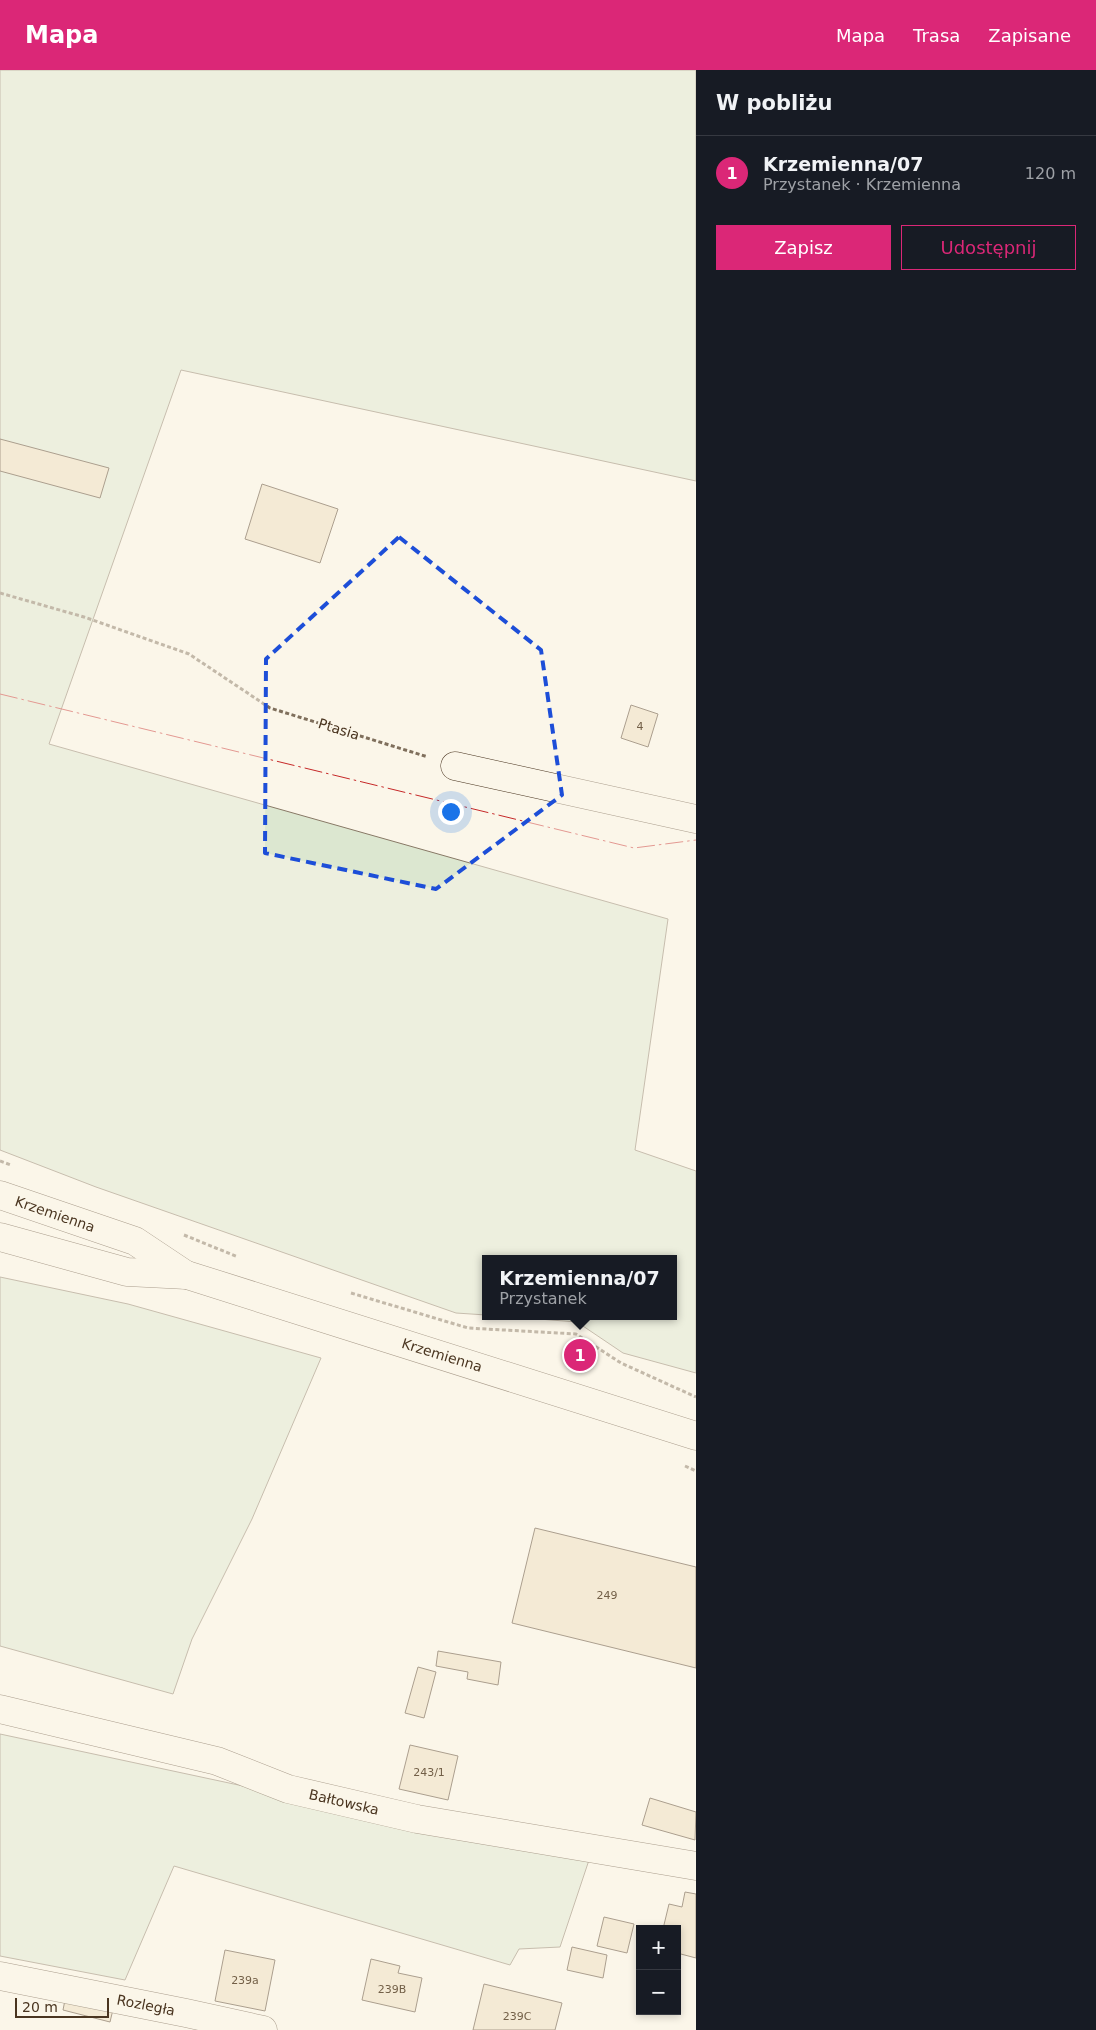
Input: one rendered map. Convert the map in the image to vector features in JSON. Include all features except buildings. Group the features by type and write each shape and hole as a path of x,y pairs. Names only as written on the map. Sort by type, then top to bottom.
{"street":[{"path":"455,766 696,819"},
{"name":"Krzemienna","path":"0,1195 135,1241 187,1275"},
{"name":"Krzemienna","path":"0,1237 127,1272 187,1275 696,1436"},
{"name":"Bałtowska","path":"0,1709 217,1761 288,1789 417,1819 696,1866"},
{"name":"Rozległa","path":"0,1976 186,2012 263,2030"}],"path":[{"name":"Ptasia","path":"0,593 84,617 189,654 270,708 455,766"},
{"path":"0,1161 18,1168"},
{"path":"177,1233 238,1258"},
{"path":"348,1292 468,1328 576,1334 621,1363 696,1397"}],"highlighted area":[{"path":"399,537 541,650 562,795 436,889 265,853 266,659"}],"green space":[{"path":"0,70 696,70 696,481 181,370 49,744 668,919 635,1150 696,1171 696,1373 623,1353 577,1322 551,1320 677,1320 677,1255 482,1255 482,1315 456,1313 96,1187 0,1150"},
{"path":"0,1277 128,1304 321,1358 252,1519 192,1639 173,1694 0,1646"},
{"path":"0,1734 589,1860 560,1947 519,1949 510,1965 174,1866 125,1980 0,1956"}],"power":[{"path":"0,694 634,848 696,840"}],"place":[{"name":"Krzemienna/07","path":"580,1355"}]}
